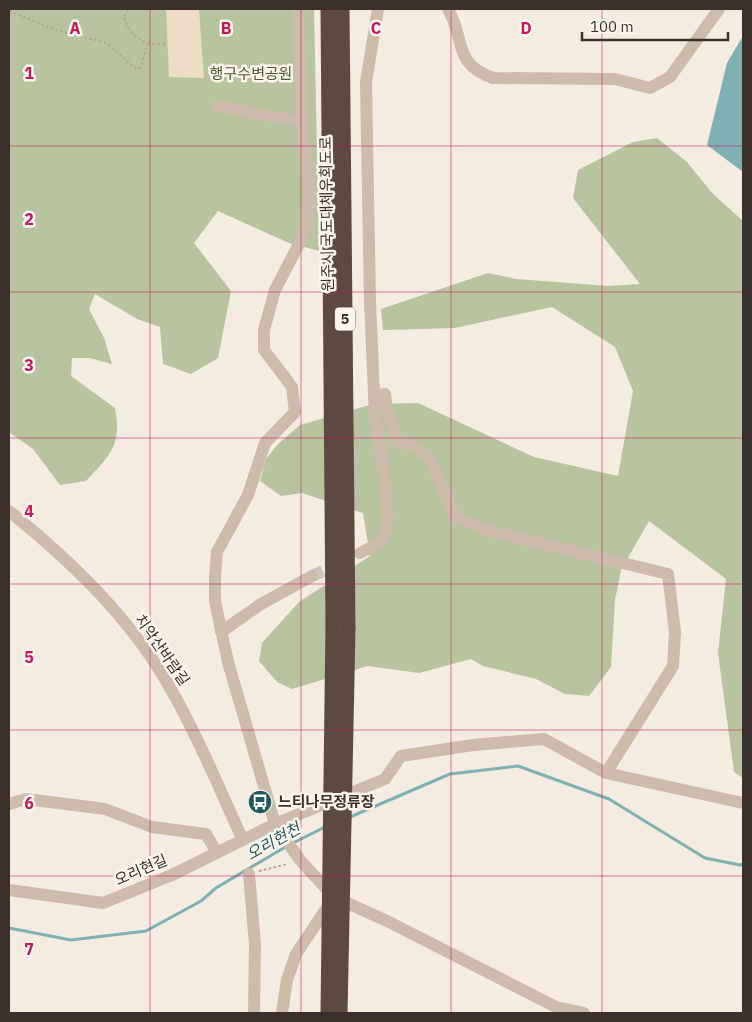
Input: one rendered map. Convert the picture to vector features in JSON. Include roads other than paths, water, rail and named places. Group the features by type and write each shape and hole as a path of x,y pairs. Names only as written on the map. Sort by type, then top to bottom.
{"highway":[{"name":"원주시 국도대체우회도로","path":"328,9 333,624 328,1013"},
{"name":"원주시 국도대체우회도로","path":"340,1013 348,629 342,9"}],"street":[{"path":"298,9 302,122 310,194 307,224 301,240 275,290 264,330 264,350 292,387 295,412 265,443 248,495 217,552 215,601 222,632 279,829 298,859 334,897 387,921 556,1007 584,1013"},
{"path":"360,553 378,544 384,536 388,518 374,396 370,302 366,82 378,9"},
{"path":"448,9 455,20 463,56 478,73 493,78 615,79 650,88 670,77 719,9"},
{"path":"217,106 302,122"},
{"path":"374,396 385,394 387,410 398,442 411,445 429,458 455,517 490,531 668,574 675,632 674,666 606,773"},
{"name":"치악산바람길","path":"9,511 61,553 134,633 173,692 243,840"},
{"path":"222,632 260,604 312,576"},
{"name":"오리현길","path":"9,890 103,903 172,875 243,840 279,829 385,779 401,756 473,745 544,739 606,773 743,803"},
{"path":"9,804 26,799 105,809 152,827 206,834 217,853"},
{"path":"249,874 255,945 254,1013"},
{"path":"282,1013 287,980 296,954 334,897"}],"water":[{"path":"743,36 743,172 707,145 727,63"}],"waterway":[{"name":"오리현천","path":"350,817 450,774 518,766 609,799 705,858 743,864"},
{"name":"오리현천","path":"293,843 325,827"},
{"name":"오리현천","path":"9,928 71,940 146,931 201,901 216,888 287,846"}],"tunnel":[{"path":"312,576 340,563"}],"place":[{"name":"느티나무정류장","path":"260,802"}],"park label":[{"name":"행구수변공원","path":"251,74"}]}
